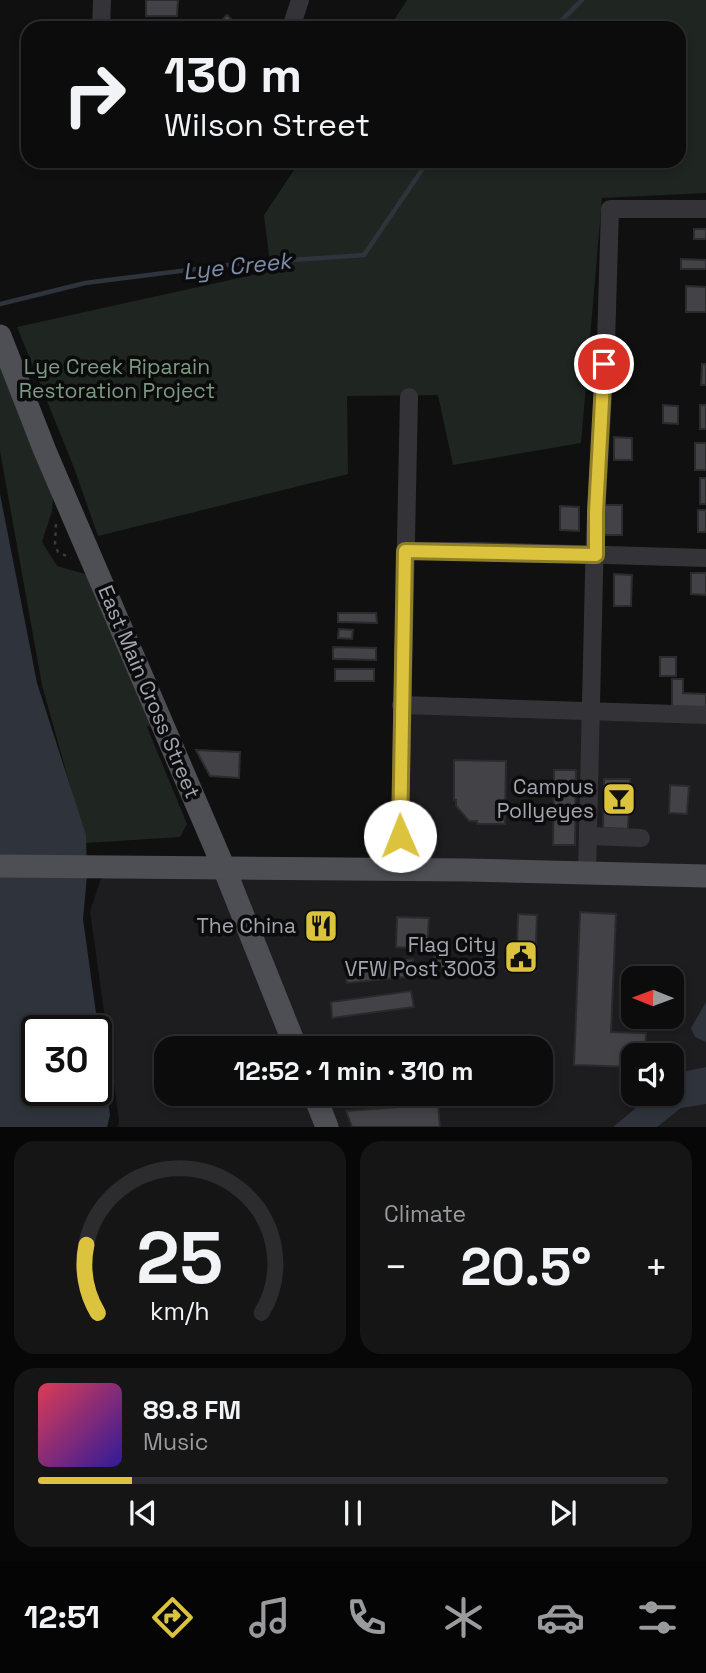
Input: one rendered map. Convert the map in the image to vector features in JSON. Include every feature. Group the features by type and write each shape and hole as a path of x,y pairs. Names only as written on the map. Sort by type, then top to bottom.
{"main road":[{"name":"East Main Cross Street","path":"0,336 51,463 224,868 291,1036"},
{"path":"0,866 706,876"},
{"path":"319,1106 327,1127"}],"street":[{"path":"102,0 102,21"},
{"path":"293,21 300,0"},
{"path":"587,873 595,520 606,343 610,209 706,209"},
{"path":"399,870 409,397"},
{"path":"405,551 706,558"},
{"path":"401,705 706,715"},
{"path":"589,836 641,838"}],"shaded area":[{"path":"0,494 37,683 86,835 87,875 83,919 96,1015 21,1015 21,1106 109,1106 107,1127 0,1127"},
{"path":"401,705 706,715 706,1127 118,1127 112,1070 112,1015 104,1015 90,911 105,867 399,870"},
{"path":"706,1002 706,1042 695,1037 691,1028"},
{"path":"706,1067 706,1104 681,1108 657,1127 613,1127 638,1106 684,1106 684,1072"}],"green space":[{"name":"Lye Creek Riparain Restoration Project","path":"407,0 706,0 706,193 602,198 581,443 453,465 438,395 347,396 348,474 98,536 73,465 17,327 271,271 264,215 295,168 686,168 686,21 394,21"},
{"path":"0,362 53,498 52,511 42,542 57,566 85,574 94,586 152,724 147,727 187,824 180,837 86,843 42,685 0,451"}],"building":[{"path":"146,0 178,0 177,16 146,16"},
{"path":"227,15 233,21 221,21"},
{"path":"694,229 706,229 706,239 694,239"},
{"path":"681,259 706,260 706,269 681,269"},
{"path":"686,286 706,287 706,312 686,312"},
{"path":"702,364 706,364 706,385 701,385"},
{"path":"663,405 678,406 678,424 663,423"},
{"path":"700,405 706,405 706,429 700,429"},
{"path":"614,437 632,438 632,460 614,460"},
{"path":"695,443 706,443 706,470 695,470"},
{"path":"700,478 706,478 706,504 700,504"},
{"path":"604,505 622,505 622,535 603,535"},
{"path":"560,506 579,507 579,531 560,530"},
{"path":"698,510 706,510 706,532 698,532"},
{"path":"691,573 706,573 706,595 691,594"},
{"path":"614,574 632,575 631,606 614,606"},
{"path":"338,613 376,613 377,623 338,622"},
{"path":"339,629 353,630 352,639 338,638"},
{"path":"333,647 376,648 376,660 333,659"},
{"path":"660,657 676,657 676,676 660,676"},
{"path":"335,669 374,669 374,681 335,681"},
{"path":"672,679 683,679 683,693 706,694 706,714 672,713"},
{"path":"196,750 240,752 239,778 210,776"},
{"path":"454,760 506,761 505,824 477,824 477,821 469,821 456,806"},
{"path":"554,770 576,770 575,845 553,845"},
{"name":"Campus Pollyeyes","path":"604,779 630,779 630,793 635,793 634,805 629,805 628,829 603,828"},
{"path":"670,785 689,786 687,814 669,813"},
{"path":"580,912 616,914 611,1032 646,1033 646,1043 621,1043 621,1067 574,1065"},
{"name":"The China","path":"307,913 335,915 334,939 306,937"},
{"name":"Flag City VFW Post 3003","path":"518,914 537,915 535,972 506,971 508,942 517,942"},
{"path":"397,917 429,918 427,949 396,947"},
{"path":"434,948 449,948 449,968 434,968"},
{"path":"413,959 415,976 347,983 345,967"},
{"path":"411,991 414,1007 332,1018 331,1002"},
{"path":"438,1106 440,1127 352,1127 346,1111"}],"waterway":[{"name":"Lye Creek","path":"561,21 582,0"},
{"name":"Lye Creek","path":"0,304 85,283 236,264 364,255 423,168"}],"place":[{"name":"Campus Pollyeyes","path":"619,799"},
{"name":"The China","path":"321,926"},
{"name":"Flag City VFW Post 3003","path":"521,957"}],"route":[{"path":"400,836 405,551 596,555 604,364"}]}
